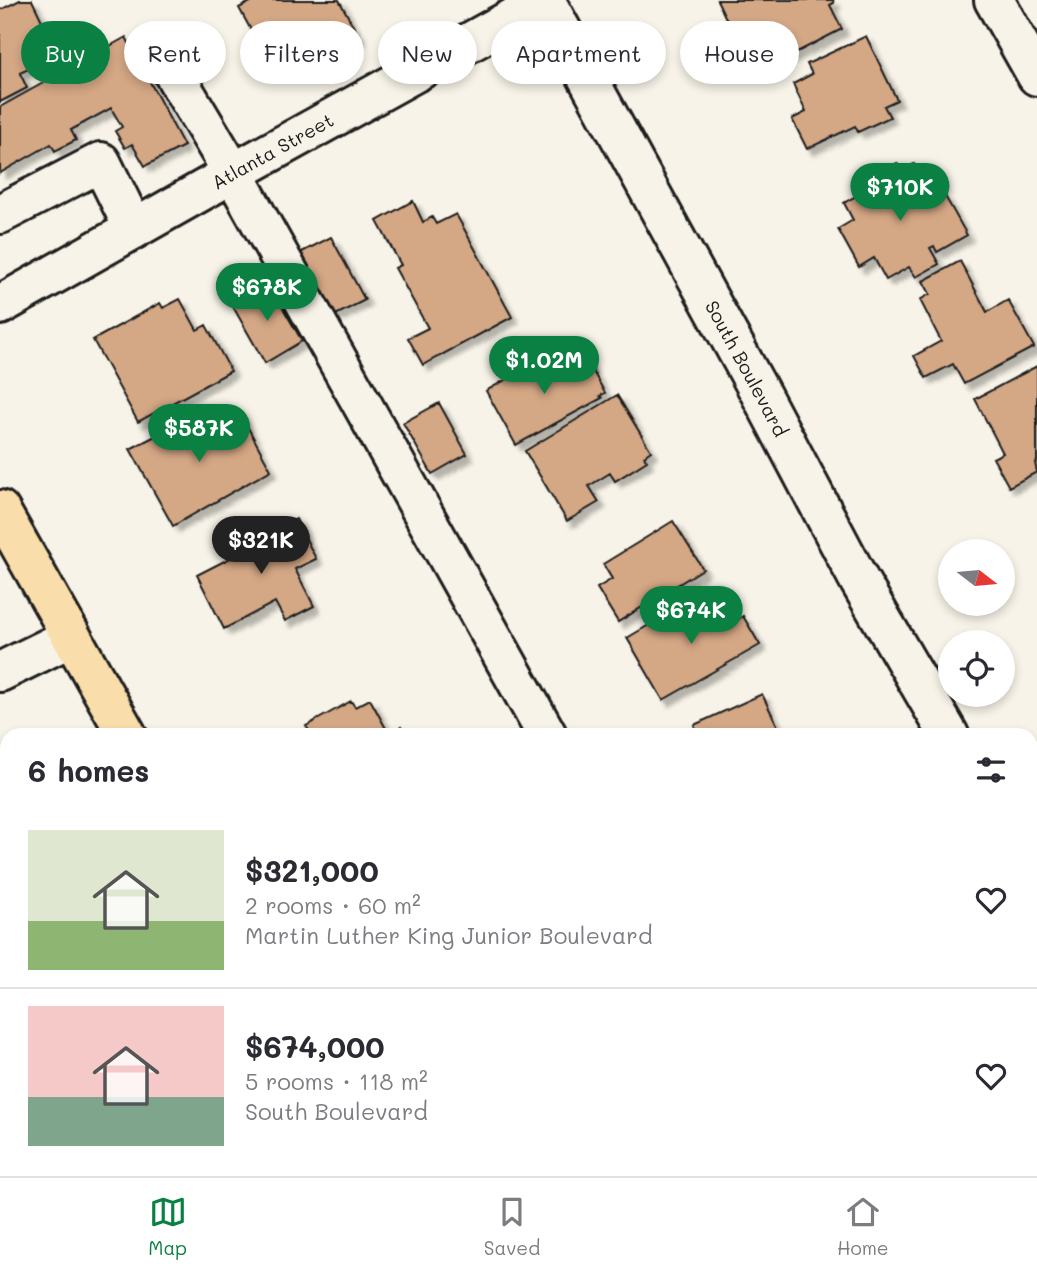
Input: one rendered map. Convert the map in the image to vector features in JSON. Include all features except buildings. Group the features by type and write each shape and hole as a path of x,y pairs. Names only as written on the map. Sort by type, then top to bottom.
{"main road":[{"path":"3,523 123,728"}],"street":[{"name":"Atlanta Street","path":"0,305 545,0"},
{"name":"South Boulevard","path":"545,0 860,582 945,728"},
{"path":"994,0 1037,76"},
{"path":"180,84 233,173 543,728"},
{"path":"0,214 101,162 134,229"},
{"path":"0,672 71,636"}]}
